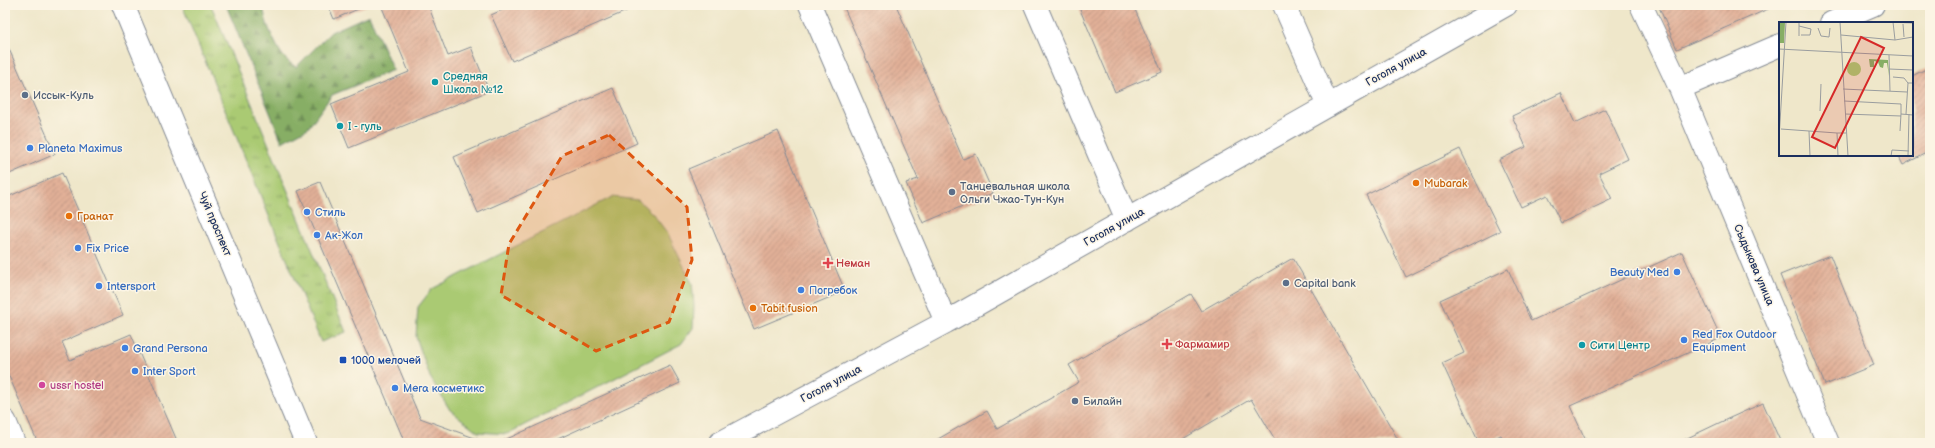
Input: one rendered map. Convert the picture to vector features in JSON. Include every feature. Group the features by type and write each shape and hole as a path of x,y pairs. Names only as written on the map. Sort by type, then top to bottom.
{"street":[{"name":"Чуй проспект","path":"123,5 306,443"},
{"path":"810,5 946,322"},
{"path":"1035,5 1127,220"},
{"path":"1284,5 1328,106"},
{"name":"Гоголя улица","path":"720,443 946,322 1506,5"},
{"name":"Сыдыкова улица","path":"1641,5 1680,88 1828,443"},
{"path":"1833,22 1873,5"},
{"path":"1680,88 1779,45"},
{"path":"5,421 14,443"}],"highlighted area":[{"path":"609,135 687,207 692,260 669,322 596,351 501,295 509,244 562,156"}],"green space":[{"path":"182,5 211,5 346,332 321,342"},
{"path":"226,5 264,5 267,24 277,46 285,58 296,67 331,32 369,15 393,70 332,95 308,128 282,142"},
{"path":"612,197 638,200 653,214 668,234 692,283 694,306 693,328 681,344 507,434 478,432 450,410 430,377 416,337 418,307 432,289"}],"building":[{"path":"328,5 368,5 334,19"},
{"name":"Средняя Школа №12","path":"381,5 428,5 448,56 471,47 489,91 349,148 331,104 409,72"},
{"path":"513,5 640,5 512,61 491,15"},
{"path":"843,5 896,5 963,159 976,154 993,193 923,223 906,183 918,179"},
{"path":"1078,5 1133,5 1162,72 1115,92"},
{"path":"1664,5 1777,5 1677,49 1659,7"},
{"path":"5,40 55,154 5,176"},
{"path":"1930,67 1930,161 1926,153 1903,165 1898,156 1913,156 1913,76"},
{"path":"613,88 637,143 478,213 454,157"},
{"path":"1561,93 1575,123 1605,109 1628,159 1599,173 1612,199 1561,223 1547,195 1521,207 1499,160 1526,147 1512,116"},
{"path":"778,131 845,291 754,329 688,169"},
{"path":"1460,149 1500,231 1406,277 1366,195"},
{"path":"62,173 123,315 62,342 70,360 131,334 178,443 38,443 5,367 5,198"},
{"path":"320,182 420,418 488,443 405,443 298,191"},
{"name":"Сити Центр","path":"1682,252 1721,338 1570,406 1587,443 1505,443 1501,435 1483,443 1479,443 1442,363 1464,353 1440,300 1508,269 1531,321"},
{"path":"1830,255 1874,365 1825,385 1780,275"},
{"path":"1293,258 1400,443 1277,443 1251,399 1176,443 931,443 987,411 997,429 1079,382 1069,365 1191,294 1201,311"},
{"path":"670,365 680,383 549,443 498,443"},
{"path":"1763,403 1781,443 1677,443 1721,422"}],"place":[{"name":"Средняя Школа №12","path":"435,82"},
{"name":"Иссык-Куль","path":"25,95"},
{"name":"I - гуль","path":"340,126"},
{"name":"Planeta Maximus","path":"30,148"},
{"name":"Mubarak","path":"1416,183"},
{"name":"Танцевальная школа Ольги Чжао-Тун-Кун","path":"952,192"},
{"name":"Стиль","path":"307,212"},
{"name":"Гранат","path":"69,216"},
{"name":"Ак-Жол","path":"317,235"},
{"name":"Fix Price","path":"78,248"},
{"name":"Неман","path":"828,263"},
{"name":"Beauty Med","path":"1677,272"},
{"name":"Capital bank","path":"1286,283"},
{"name":"Intersport","path":"99,286"},
{"name":"Погребок","path":"801,290"},
{"name":"Tabit fusion","path":"753,308"},
{"name":"Red Fox Outdoor Equipment","path":"1684,340"},
{"name":"Фармамир","path":"1167,344"},
{"name":"Сити Центр","path":"1582,345"},
{"name":"Grand Persona","path":"125,348"},
{"name":"1000 мелочей","path":"343,360"},
{"name":"Inter Sport","path":"135,371"},
{"name":"ussr hostel","path":"42,385"},
{"name":"Мега косметикс","path":"395,388"},
{"name":"Билайн","path":"1075,401"}]}
